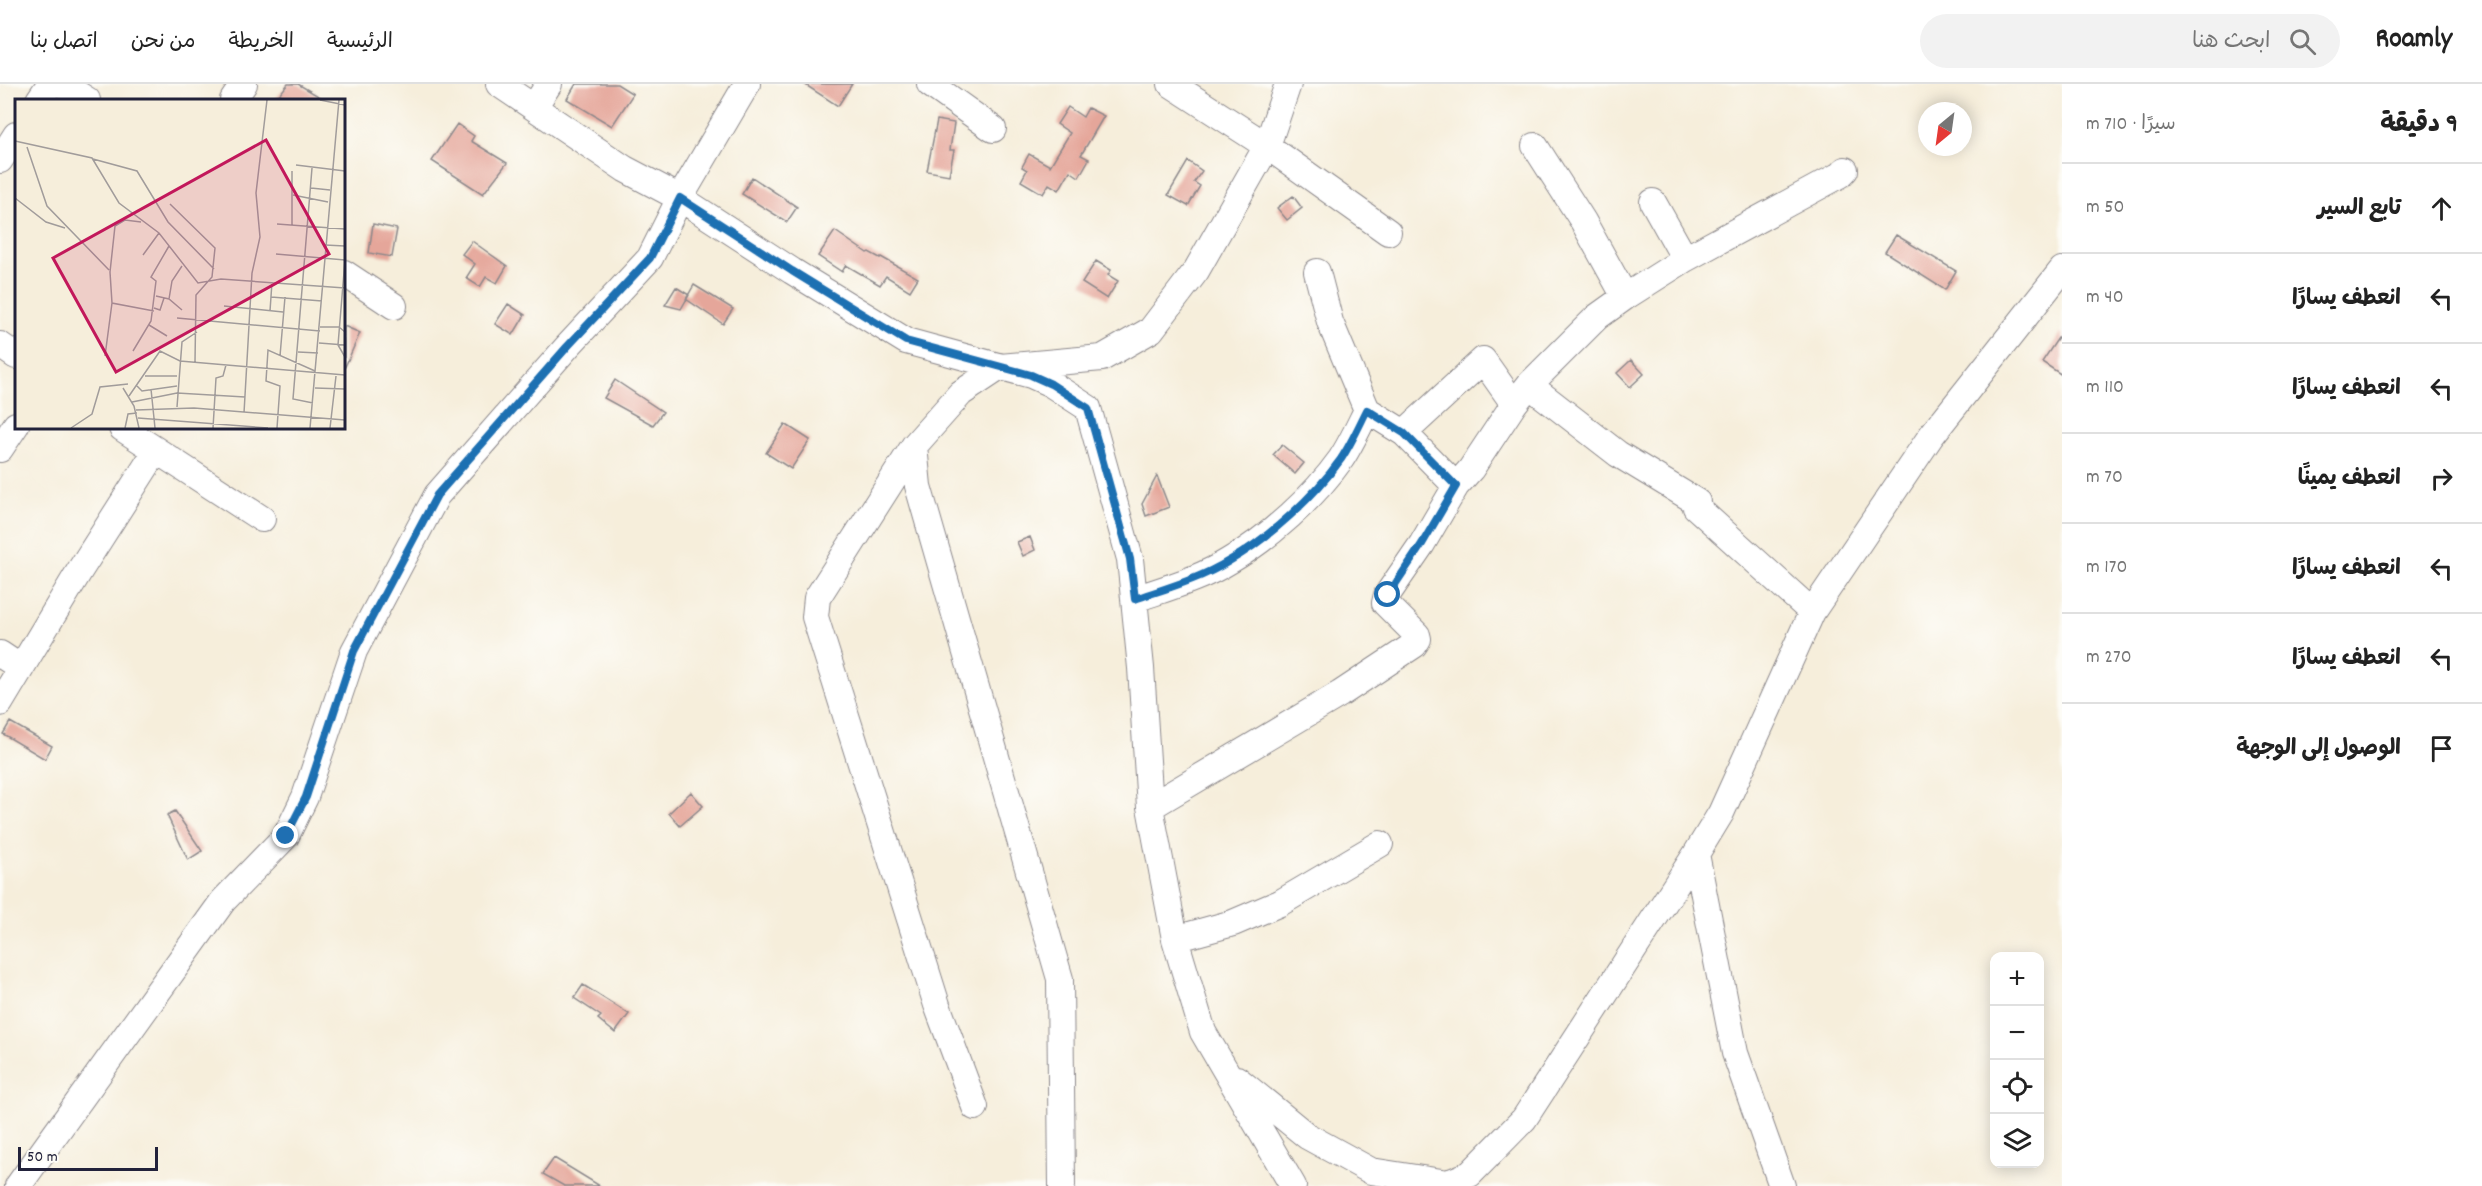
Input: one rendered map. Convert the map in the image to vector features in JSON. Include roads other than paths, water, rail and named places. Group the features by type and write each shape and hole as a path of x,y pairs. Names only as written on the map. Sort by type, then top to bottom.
{"street":[{"path":"40,99 50,84"},
{"path":"62,84 85,99"},
{"path":"234,99 244,84"},
{"path":"499,84 625,169 680,198 792,271 906,341 1031,375 1051,384 1088,408 1130,559 1150,807 1174,939 1203,1032 1293,1186"},
{"path":"534,107 549,84"},
{"path":"18,1186 223,901 286,836 306,797 354,651 437,495 567,347 650,258 680,198 747,84"},
{"path":"930,84 993,129"},
{"path":"1171,84 1267,146 1388,232"},
{"path":"975,1107 937,1005 815,617 817,598 914,446 961,393 1000,367 1102,358 1151,330 1196,271 1267,146 1288,84"},
{"path":"0,160 15,137"},
{"path":"1535,146 1583,221 1625,297"},
{"path":"1150,807 1340,694 1414,645 1417,635 1385,603 1456,486 1522,395 1598,317 1625,297 1685,259 1819,187 1845,170"},
{"path":"1653,202 1685,259"},
{"path":"1203,1032 1238,1080 1307,1136 1371,1171 1448,1183 1470,1174 1524,1119 1696,855 1721,813 1812,612 1931,436 2062,270"},
{"path":"1317,272 1329,322 1367,410 1404,433 1456,486"},
{"path":"345,274 394,306"},
{"path":"0,345 15,355"},
{"path":"1404,433 1483,360 1522,395 1696,502 1696,507 1812,612"},
{"path":"1135,599 1191,580 1229,561 1272,530 1328,476 1343,457 1367,410"},
{"path":"0,449 15,426"},
{"path":"123,429 262,519"},
{"path":"914,446 918,486 1060,979 1062,1186"},
{"path":"0,703 10,661 156,451"},
{"path":"1174,939 1233,923 1280,903 1380,844"},
{"path":"1696,855 1735,1053 1782,1186"}]}
